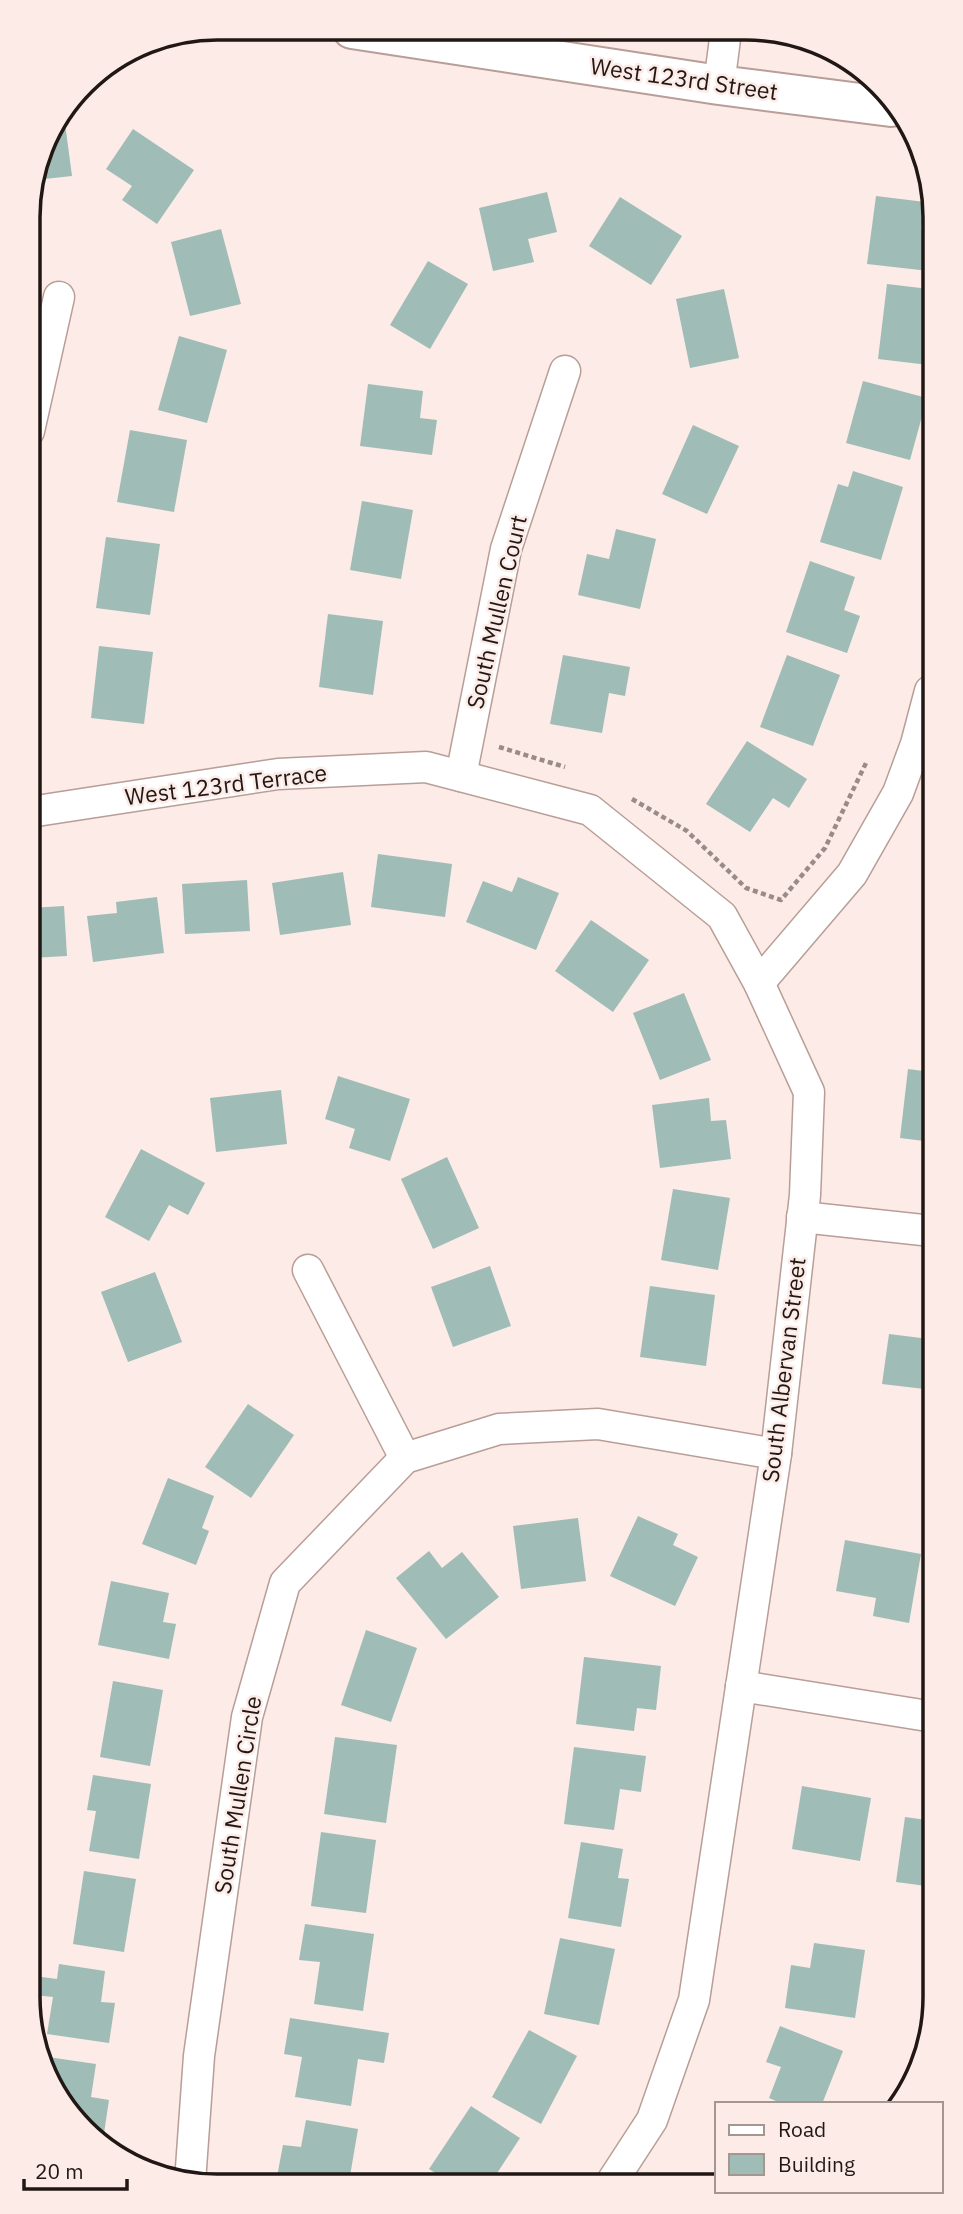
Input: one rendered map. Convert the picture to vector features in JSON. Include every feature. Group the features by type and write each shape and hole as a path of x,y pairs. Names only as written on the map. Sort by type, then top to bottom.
{"street":[{"name":"West 123rd Street","path":"424,40 719,85 883,106"},
{"path":"719,85 725,40"},
{"path":"41,378 59,297"},
{"name":"South Mullen Court","path":"461,776 506,549 565,371"},
{"path":"759,983 852,874 923,746"},
{"name":"West 123rd Terrace","path":"41,810 278,774 426,766 590,810 722,916 759,983"},
{"name":"South Albervan Street","path":"617,2174 652,2120 694,2000 776,1454 802,1217 809,1092 759,983"},
{"path":"802,1217 922,1230"},
{"path":"308,1270 405,1458"},
{"name":"South Mullen Circle","path":"191,2171 199,2056 247,1717 285,1583 405,1458 499,1429 598,1424 776,1454"},
{"path":"741,1686 922,1715"}],"path":[{"path":"492,746 578,771"},
{"path":"622,794 687,831 746,888 781,900 825,848 866,763"}],"building":[{"path":"65,126 72,176 45,179 54,149"},
{"path":"133,129 194,170 157,224 122,200 132,186 106,169"},
{"path":"547,192 557,232 528,239 534,262 493,271 479,208"},
{"path":"876,196 922,202 923,270 867,264"},
{"path":"620,197 682,236 651,285 589,246"},
{"path":"221,229 241,304 190,316 171,242"},
{"path":"428,261 468,284 430,349 390,325"},
{"path":"887,284 923,288 923,364 878,359"},
{"path":"724,289 739,358 690,368 676,299"},
{"path":"179,336 227,350 207,423 158,410"},
{"path":"863,381 923,397 923,413 910,460 846,443"},
{"path":"368,384 423,391 420,418 437,420 432,455 360,446"},
{"path":"693,425 739,446 707,514 662,494"},
{"path":"130,430 187,440 174,512 117,502"},
{"path":"853,471 903,487 881,560 820,542 838,484 848,487"},
{"path":"362,501 413,510 401,579 350,570"},
{"path":"616,529 656,539 640,609 578,595 587,554 609,559"},
{"path":"106,537 160,544 150,615 96,608"},
{"path":"810,561 855,577 844,610 860,616 847,653 786,632"},
{"path":"328,614 383,621 373,695 319,687"},
{"path":"99,646 153,652 144,724 91,718"},
{"path":"563,655 630,667 625,696 609,693 602,733 550,724"},
{"path":"787,655 840,675 813,746 760,727"},
{"path":"747,741 807,779 789,808 773,798 750,832 706,804"},
{"path":"378,854 452,864 445,917 371,907"},
{"path":"343,872 351,925 280,935 272,883"},
{"path":"518,877 559,893 536,950 466,922 483,881 512,892"},
{"path":"247,880 250,931 185,934 182,884"},
{"path":"157,897 164,953 93,962 87,916 117,913 116,902"},
{"path":"64,906 67,956 41,957 41,907"},
{"path":"591,920 649,960 613,1012 555,971"},
{"path":"684,993 711,1060 660,1080 633,1013"},
{"path":"908,1069 923,1071 922,1141 900,1138"},
{"path":"338,1076 410,1099 390,1161 349,1148 355,1129 325,1119"},
{"path":"281,1090 287,1144 216,1152 210,1098"},
{"path":"709,1098 711,1121 726,1120 731,1159 660,1168 652,1105"},
{"path":"141,1149 205,1183 188,1215 169,1205 149,1241 105,1217"},
{"path":"447,1157 479,1228 433,1249 401,1179"},
{"path":"673,1189 730,1198 718,1270 661,1260"},
{"path":"490,1266 511,1326 453,1347 431,1287"},
{"path":"155,1272 182,1342 128,1362 101,1292"},
{"path":"650,1286 715,1295 706,1366 640,1357"},
{"path":"889,1334 922,1338 922,1389 882,1384"},
{"path":"248,1404 294,1435 251,1498 205,1467"},
{"path":"168,1478 214,1496 202,1528 209,1531 196,1565 142,1544"},
{"path":"638,1516 678,1534 673,1545 698,1557 675,1606 610,1576"},
{"path":"578,1518 586,1581 521,1589 513,1526"},
{"path":"845,1540 921,1554 909,1623 873,1616 876,1598 836,1591"},
{"path":"429,1551 442,1568 462,1552 499,1597 446,1639 396,1578"},
{"path":"111,1581 169,1593 163,1622 176,1624 169,1659 98,1645"},
{"path":"366,1630 417,1648 391,1722 341,1705"},
{"path":"584,1657 661,1666 656,1710 637,1708 634,1731 576,1724"},
{"path":"113,1681 163,1690 150,1766 100,1757"},
{"path":"335,1737 397,1745 386,1823 324,1814"},
{"path":"574,1747 646,1756 641,1792 620,1789 614,1830 564,1824"},
{"path":"93,1775 151,1784 139,1859 89,1851 96,1811 87,1810"},
{"path":"802,1786 871,1798 860,1861 792,1849"},
{"path":"905,1817 922,1819 922,1885 896,1882"},
{"path":"321,1832 376,1840 366,1913 311,1906"},
{"path":"581,1842 623,1849 618,1878 629,1879 621,1927 568,1918"},
{"path":"84,1871 136,1879 124,1952 73,1944"},
{"path":"305,1924 374,1934 363,2011 314,2004 320,1962 299,1960"},
{"path":"560,1938 615,1949 599,2025 544,2014"},
{"path":"814,1943 865,1950 855,2018 785,2008 791,1965 810,1968"},
{"path":"59,1964 105,1971 101,2002 115,2003 109,2043 47,2034 53,1997 40,1996 40,1977 57,1979"},
{"path":"290,2018 389,2033 384,2063 358,2059 351,2106 295,2097 302,2057 284,2054"},
{"path":"780,2026 843,2051 823,2102 778,2102 769,2098 781,2067 766,2062"},
{"path":"529,2030 577,2056 541,2124 492,2097"},
{"path":"51,2057 96,2064 91,2097 109,2100 104,2133 84,2114 70,2095"},
{"path":"471,2106 520,2138 497,2174 437,2174 429,2169"},
{"path":"306,2120 358,2129 350,2174 278,2174 283,2145 301,2147"}]}
